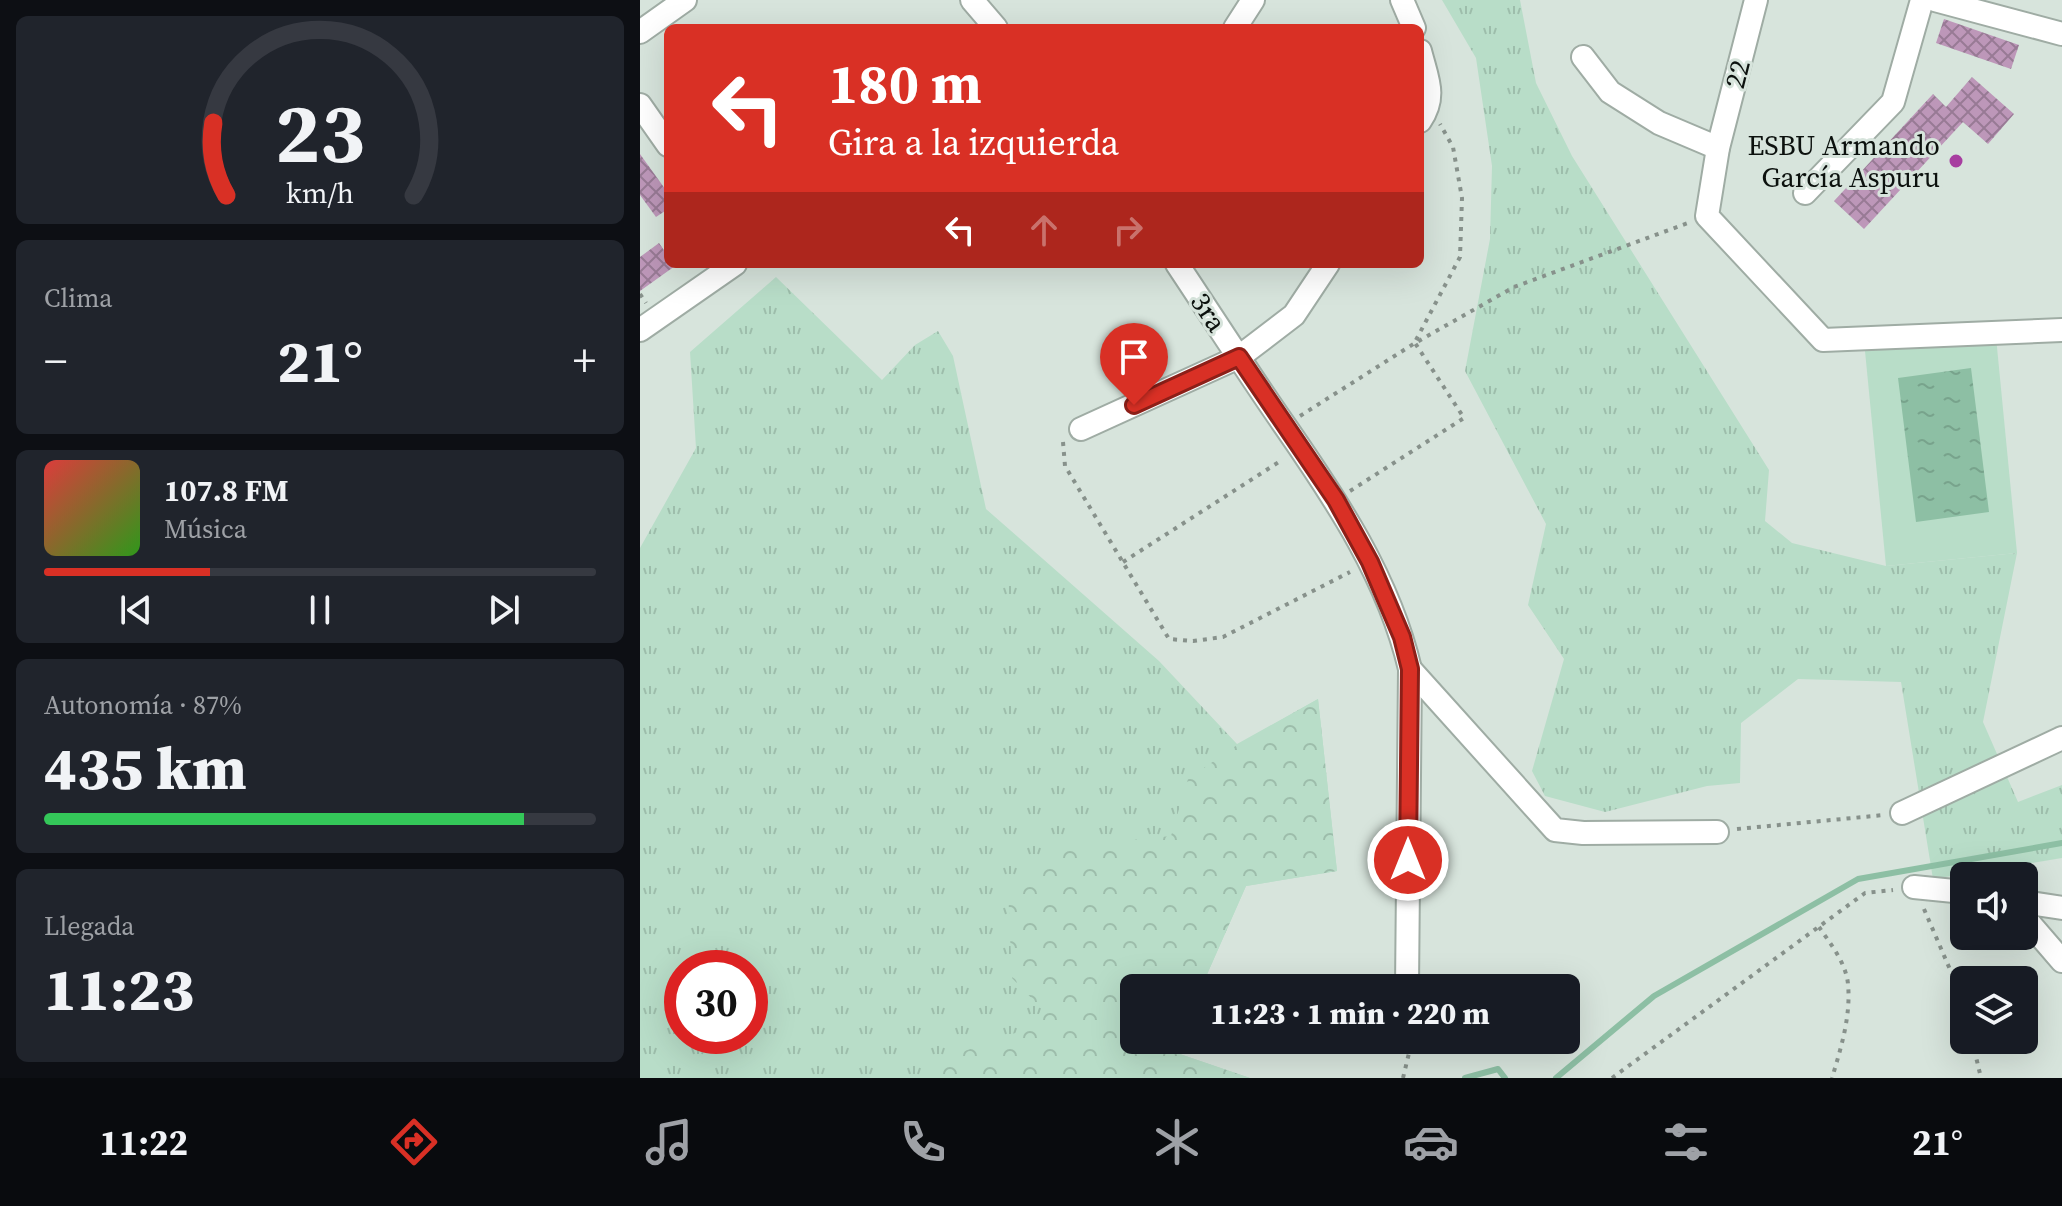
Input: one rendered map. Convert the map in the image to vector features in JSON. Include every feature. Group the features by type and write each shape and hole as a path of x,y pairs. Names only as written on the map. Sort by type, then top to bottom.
{"street":[{"path":"640,32 685,0"},
{"path":"972,0 993,24"},
{"path":"1238,24 1253,0"},
{"path":"1402,0 1412,24"},
{"name":"22","path":"1707,216 1718,148 1756,0"},
{"path":"1805,193 1893,102 1922,0"},
{"path":"1935,0 2062,34"},
{"path":"1583,57 1610,92 1659,123 1718,148"},
{"path":"1424,66 1428,80 1425,114"},
{"path":"640,105 664,139"},
{"path":"1707,216 1823,340 2062,330"},
{"path":"640,330 729,268"},
{"name":"3ra","path":"1180,268 1336,500 1370,562 1402,637 1410,669 1407,974"},
{"path":"1081,429 1239,357 1294,315 1325,268"},
{"path":"1410,669 1555,830 1583,833 1717,832"},
{"path":"1902,813 2062,738"},
{"path":"1914,887 1950,891"},
{"path":"2038,904 2062,908"},
{"path":"2038,933 2062,961"}],"path":[{"path":"1415,343 1460,257 1462,198 1453,147 1425,114"},
{"path":"1284,425 1415,343 1514,287 1707,216"},
{"path":"1336,500 1464,418 1415,343"},
{"path":"1081,429 1063,442 1065,466 1169,639 1193,641 1223,637 1370,562"},
{"path":"1123,562 1301,448"},
{"path":"1717,832 1902,813"},
{"path":"1612,1078 1865,893 1914,887 1950,970"},
{"path":"1819,927 1836,951 1848,982 1846,1027 1832,1078"},
{"path":"1403,1078 1409,1054"},
{"path":"1975,1054 1981,1078"}],"green space":[{"path":"1442,0 1520,0 1536,83 1572,156 1769,470 1765,521 1792,543 1886,566 2017,553 1983,722 2018,802 2062,785 2062,858 2037,862 1950,862 1950,876 1933,879 1901,682 1798,679 1741,723 1740,783 1707,786 1605,812 1545,796 1532,771 1564,659 1528,605 1546,524 1465,371 1490,239 1492,166 1476,58"},
{"path":"776,277 882,380 915,345 938,331 953,356 986,509 1159,661 1237,744 1318,699 1337,871 1246,886 1207,974 1120,974 1120,1054 1180,1054 1250,1078 640,1078 640,548 696,448 690,352"},
{"path":"1996,337 2017,553 1886,566 1865,351"},
{"path":"1318,699 1337,871 1246,886 1207,974 1120,974 1120,1054 1180,1054 1250,1078 922,1078 928,1064 1021,1031 1043,1010 1012,978 1008,889 1075,846 1171,836 1188,779 1237,745"}],"water":[{"path":"1971,368 1989,512 1916,522 1898,378"}],"building":[{"path":"1944,19 2019,45 2011,69 1936,43"},
{"path":"1972,77 2014,114 1988,144 1963,122 1864,229 1834,201 1933,94 1946,107"},
{"path":"640,154 664,187 664,212 656,217 640,195"},
{"path":"659,243 664,250 664,268 672,268 640,291 640,257"}],"waterway":[{"path":"1556,1078 1654,996 1858,879 2062,843"},
{"path":"1465,1078 1498,1069 1505,1078"}],"place":[{"name":"ESBU Armando García Aspuru","path":"1956,161"}],"route":[{"path":"1134,405 1239,357 1336,500 1370,562 1402,637 1410,669 1408,860"}]}
